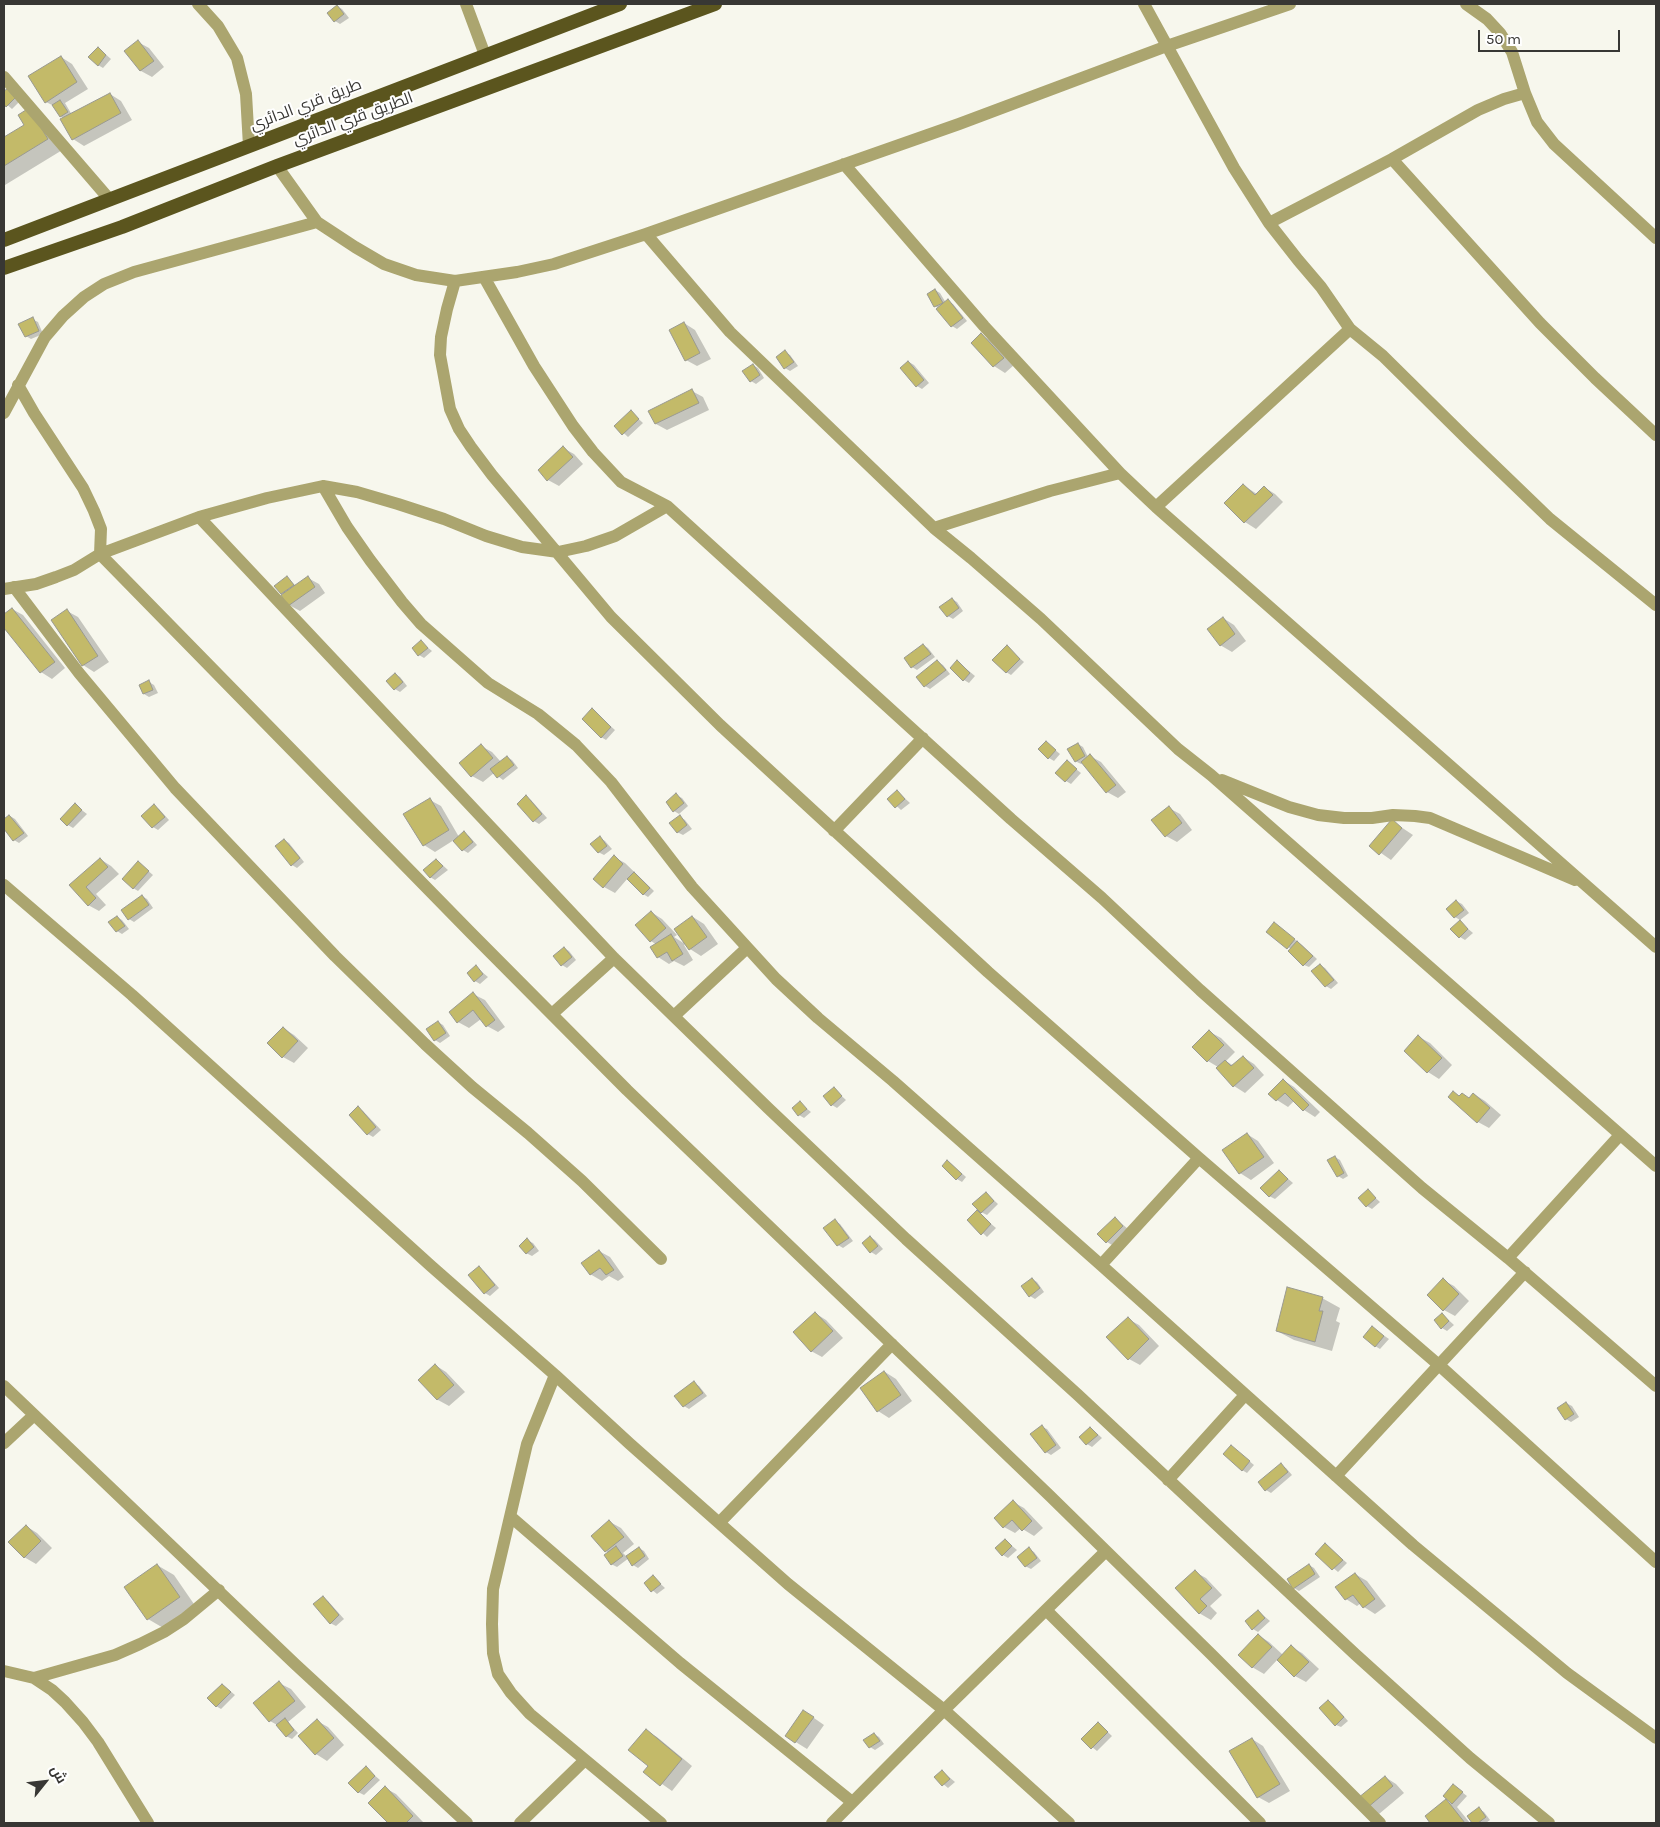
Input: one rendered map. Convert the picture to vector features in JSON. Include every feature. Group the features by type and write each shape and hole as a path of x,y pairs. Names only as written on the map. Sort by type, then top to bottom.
{"highway":[{"name":"طريق قري الدائري","path":"4,240 620,4"},
{"name":"الطريق قري الدائري","path":"4,268 122,227 277,166 715,4"}],"street":[{"path":"198,4 218,26 237,58 246,94 248,146"},
{"path":"466,4 485,55"},
{"path":"1144,4 1225,153 1269,223 1321,287 1350,329 1383,356 1550,519 1656,604"},
{"path":"277,166 317,222 384,264 416,275 455,281 484,277 554,264 646,234 959,124 1167,46 1290,4"},
{"path":"1466,4 1488,19 1512,52 1525,93 1537,122 1554,144 1656,238"},
{"path":"4,77 110,200"},
{"path":"1269,223 1392,159 1478,110 1504,99 1525,93"},
{"path":"1392,159 1540,323 1656,435"},
{"path":"844,164 984,326 1120,473 1156,507 1656,947"},
{"path":"4,413 45,337 63,316 84,297 104,284 134,272 317,222"},
{"path":"646,234 730,332 934,528 972,558 1041,619 1164,735 1656,1166"},
{"path":"484,277 534,366 593,452 621,482 667,506 1011,819 1102,898 1207,997 1422,1188 1525,1272 1656,1386"},
{"path":"455,281 446,309 441,346 444,380 450,409 471,447 492,475 605,610 720,726 988,972 1199,1158 1440,1366 1656,1562"},
{"path":"1156,507 1350,329"},
{"path":"18,385 83,488 101,529 100,554 552,1014 728,1188 1106,1551 1380,1823"},
{"path":"934,528 1050,491 1120,473"},
{"path":"9,588 36,584 56,578 74,570 100,554 199,517 266,498 323,486 357,492 398,504 522,547 558,552 586,546 615,536 667,506"},
{"path":"323,486 370,560 421,624 488,683 538,714 576,745 611,782 692,887 776,979 818,1018 893,1081 1101,1265 1413,1544 1567,1673 1656,1738"},
{"path":"199,517 614,958 892,1226 1078,1395 1416,1709 1470,1758 1549,1823"},
{"path":"9,588 175,788 335,956 459,1074 582,1181 661,1259"},
{"path":"834,831 923,738"},
{"path":"1211,775 1288,807 1318,815 1344,818 1372,818 1393,815 1430,818 1587,886"},
{"path":"4,885 132,995 424,1260 788,1584 944,1710 1068,1823"},
{"path":"674,1016 747,948"},
{"path":"552,1014 614,958"},
{"path":"1508,1258 1620,1135"},
{"path":"1101,1265 1199,1158"},
{"path":"1336,1476 1440,1366 1525,1272"},
{"path":"719,1523 892,1344"},
{"path":"555,1375 527,1444 493,1589 493,1653 498,1674 510,1693 530,1714 612,1780 661,1823"},
{"path":"4,1386 33,1416 467,1823"},
{"path":"1168,1480 1245,1395"},
{"path":"4,1443 33,1416"},
{"path":"510,1517 680,1662 852,1802"},
{"path":"832,1823 1106,1551"},
{"path":"34,1678 116,1655 140,1644 184,1619 219,1590"},
{"path":"1046,1610 1260,1823"},
{"path":"4,1672 34,1678 52,1690 84,1722 148,1823"},
{"path":"520,1823 585,1760"}],"building":[{"path":"337,5 344,14 334,22 327,13"},
{"path":"138,40 154,61 140,71 124,51"},
{"path":"98,47 106,55 98,66 88,57"},
{"path":"61,56 77,82 45,103 28,76"},
{"path":"7,89 15,98 6,107 4,104 4,91"},
{"path":"110,93 121,113 72,140 60,119"},
{"path":"60,100 68,112 60,117 52,105"},
{"path":"29,108 48,139 4,166 4,137 24,125 18,115"},
{"path":"935,289 943,303 934,307 927,294"},
{"path":"948,299 963,318 951,327 936,309"},
{"path":"33,317 39,331 25,337 18,324"},
{"path":"684,322 700,353 685,361 669,330"},
{"path":"981,333 1004,358 993,367 971,343"},
{"path":"785,350 794,362 784,369 776,357"},
{"path":"908,361 924,380 916,387 900,368"},
{"path":"753,364 760,375 750,382 742,371"},
{"path":"692,389 699,403 655,424 648,411"},
{"path":"631,410 639,419 622,435 614,426"},
{"path":"563,446 573,457 547,481 538,470"},
{"path":"1243,484 1255,495 1264,486 1273,495 1244,523 1224,503"},
{"path":"287,576 294,585 281,594 274,586"},
{"path":"308,576 315,587 288,606 281,595"},
{"path":"952,598 959,608 947,617 939,607"},
{"path":"12,608 55,662 40,673 4,628 4,614"},
{"path":"67,609 98,656 82,666 51,620"},
{"path":"1223,617 1235,634 1220,646 1207,629"},
{"path":"421,640 428,648 418,656 412,648"},
{"path":"923,644 931,654 911,668 904,658"},
{"path":"1007,645 1020,659 1006,673 992,660"},
{"path":"937,660 946,670 924,687 916,677"},
{"path":"957,660 970,673 963,681 950,668"},
{"path":"395,673 403,682 394,690 386,681"},
{"path":"149,680 153,690 143,694 139,685"},
{"path":"592,708 611,727 601,738 582,719"},
{"path":"1046,741 1056,750 1048,759 1038,749"},
{"path":"1078,743 1085,756 1075,762 1067,749"},
{"path":"481,744 493,758 471,777 459,763"},
{"path":"1090,754 1116,785 1106,793 1081,762"},
{"path":"507,756 514,765 497,778 490,769"},
{"path":"1067,760 1077,769 1065,782 1055,773"},
{"path":"897,790 905,799 895,808 887,799"},
{"path":"676,793 684,803 673,812 666,802"},
{"path":"526,795 542,814 533,822 517,804"},
{"path":"430,798 449,830 423,846 403,814"},
{"path":"75,803 82,810 67,826 60,819"},
{"path":"154,804 165,817 152,828 141,816"},
{"path":"1169,806 1182,823 1165,837 1151,820"},
{"path":"9,815 24,833 13,841 4,829 4,819"},
{"path":"680,815 687,825 677,833 669,823"},
{"path":"1392,819 1402,828 1379,855 1369,846"},
{"path":"464,831 473,842 462,851 453,841"},
{"path":"600,836 607,846 598,853 590,844"},
{"path":"284,839 300,858 291,866 275,846"},
{"path":"614,855 623,864 603,888 593,879"},
{"path":"100,858 108,867 86,887 96,898 88,906 69,885"},
{"path":"436,859 443,866 430,878 423,870"},
{"path":"138,861 149,871 133,889 122,879"},
{"path":"634,872 650,888 643,895 627,879"},
{"path":"142,895 149,905 128,920 121,910"},
{"path":"1456,900 1464,910 1454,918 1446,909"},
{"path":"651,911 666,928 650,942 635,925"},
{"path":"117,916 125,926 116,932 108,922"},
{"path":"692,916 707,937 689,950 674,929"},
{"path":"1460,920 1468,929 1459,938 1450,929"},
{"path":"1274,922 1295,939 1287,949 1266,932"},
{"path":"671,934 683,954 672,961 667,952 657,958 650,947"},
{"path":"1297,941 1313,956 1303,966 1288,951"},
{"path":"564,947 572,957 561,966 553,956"},
{"path":"1320,964 1334,980 1325,987 1311,971"},
{"path":"476,965 483,974 474,982 467,973"},
{"path":"473,992 495,1020 486,1027 473,1010 457,1023 449,1012"},
{"path":"438,1021 446,1033 434,1041 426,1029"},
{"path":"283,1027 298,1041 282,1058 267,1043"},
{"path":"1209,1030 1224,1045 1207,1062 1192,1047"},
{"path":"1418,1035 1442,1058 1427,1073 1404,1051"},
{"path":"1243,1056 1254,1068 1233,1087 1216,1068 1225,1060 1231,1066"},
{"path":"1283,1079 1309,1105 1303,1111 1285,1093 1276,1101 1268,1094"},
{"path":"834,1087 842,1096 831,1106 823,1096"},
{"path":"1453,1091 1459,1096 1462,1093 1469,1098 1473,1093 1490,1108 1477,1123 1448,1097"},
{"path":"800,1101 807,1109 798,1116 792,1108"},
{"path":"358,1106 376,1127 367,1135 349,1115"},
{"path":"1247,1133 1264,1157 1239,1174 1222,1150"},
{"path":"1335,1156 1344,1173 1337,1177 1327,1160"},
{"path":"947,1160 962,1174 956,1180 942,1166"},
{"path":"1279,1170 1288,1179 1269,1197 1260,1188"},
{"path":"1368,1189 1376,1198 1366,1207 1358,1198"},
{"path":"986,1192 994,1201 981,1213 972,1204"},
{"path":"977,1210 991,1224 981,1235 967,1220"},
{"path":"1115,1217 1123,1226 1106,1243 1097,1234"},
{"path":"835,1219 849,1238 837,1246 823,1228"},
{"path":"870,1236 878,1246 870,1253 862,1243"},
{"path":"527,1238 534,1247 526,1254 519,1246"},
{"path":"599,1250 614,1270 606,1275 600,1268 590,1275 581,1263"},
{"path":"479,1266 495,1285 484,1294 468,1275"},
{"path":"1032,1278 1040,1288 1029,1297 1021,1286"},
{"path":"1443,1278 1459,1294 1443,1311 1427,1295"},
{"path":"1287,1287 1323,1297 1319,1311 1323,1311 1315,1342 1276,1331"},
{"path":"815,1312 833,1331 811,1352 793,1332"},
{"path":"1442,1313 1449,1321 1441,1329 1434,1320"},
{"path":"1128,1317 1149,1339 1128,1360 1106,1337"},
{"path":"1372,1326 1384,1336 1375,1347 1363,1337"},
{"path":"435,1364 454,1385 437,1400 418,1380"},
{"path":"884,1371 901,1395 877,1412 860,1388"},
{"path":"694,1381 703,1393 683,1407 674,1396"},
{"path":"1566,1402 1574,1414 1565,1420 1557,1408"},
{"path":"1042,1425 1056,1445 1045,1453 1030,1434"},
{"path":"1090,1427 1098,1435 1086,1445 1079,1437"},
{"path":"1231,1445 1250,1461 1242,1471 1223,1454"},
{"path":"1281,1463 1288,1472 1265,1491 1258,1482"},
{"path":"1013,1500 1032,1521 1022,1531 1012,1520 1003,1528 994,1518"},
{"path":"609,1520 624,1537 605,1552 591,1536"},
{"path":"26,1525 41,1541 24,1558 8,1542"},
{"path":"1005,1539 1012,1546 1002,1556 995,1548"},
{"path":"1325,1543 1343,1560 1332,1570 1315,1554"},
{"path":"616,1546 623,1556 611,1565 604,1555"},
{"path":"639,1547 645,1556 632,1566 626,1556"},
{"path":"1029,1547 1037,1558 1025,1567 1017,1557"},
{"path":"157,1564 180,1597 147,1620 124,1587"},
{"path":"1309,1564 1315,1574 1293,1589 1287,1579"},
{"path":"1195,1570 1212,1588 1200,1599 1207,1606 1199,1614 1175,1588"},
{"path":"1355,1573 1375,1599 1363,1608 1353,1595 1345,1600 1335,1587"},
{"path":"653,1575 661,1584 651,1592 644,1583"},
{"path":"323,1596 339,1615 330,1624 313,1604"},
{"path":"1258,1610 1265,1618 1252,1630 1245,1621"},
{"path":"1258,1634 1272,1647 1252,1668 1238,1655"},
{"path":"1291,1645 1309,1662 1294,1677 1277,1660"},
{"path":"279,1681 295,1701 269,1722 253,1703"},
{"path":"222,1684 231,1692 216,1707 207,1698"},
{"path":"1328,1700 1344,1717 1335,1726 1319,1708"},
{"path":"803,1710 814,1717 795,1743 785,1736"},
{"path":"285,1718 294,1730 286,1737 276,1725"},
{"path":"317,1719 334,1738 315,1755 298,1736"},
{"path":"1098,1722 1108,1732 1091,1749 1081,1739"},
{"path":"646,1729 682,1759 660,1786 643,1772 648,1766 628,1750"},
{"path":"874,1733 880,1741 869,1748 863,1740"},
{"path":"1252,1738 1280,1784 1257,1798 1229,1751"},
{"path":"366,1766 375,1776 358,1793 348,1783"},
{"path":"942,1770 950,1779 942,1786 934,1777"},
{"path":"1385,1776 1393,1786 1367,1808 1358,1798"},
{"path":"1453,1784 1463,1792 1452,1804 1443,1796"},
{"path":"385,1786 413,1816 406,1823 388,1823 368,1803"},
{"path":"1446,1799 1465,1823 1430,1823 1425,1816"},
{"path":"1479,1807 1486,1817 1478,1823 1472,1823 1467,1816"}]}
